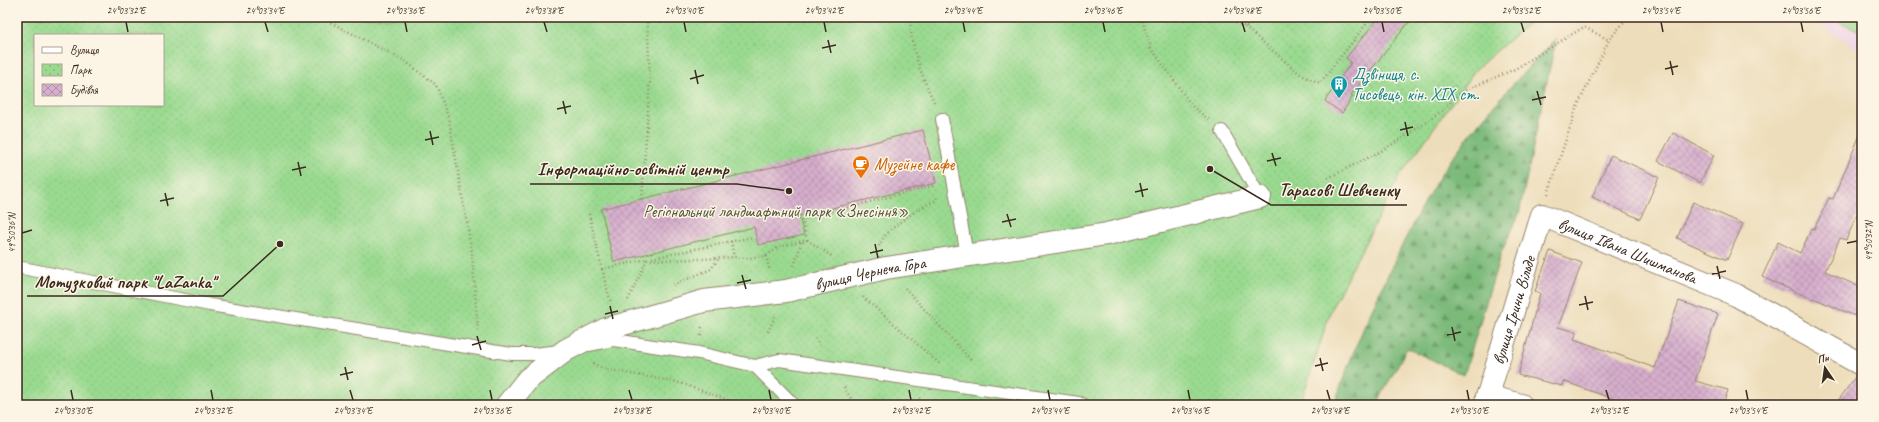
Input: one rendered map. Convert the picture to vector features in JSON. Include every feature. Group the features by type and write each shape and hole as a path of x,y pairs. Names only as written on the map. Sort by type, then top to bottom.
{"street":[{"name":"вулиця Чернеча Гора","path":"507,405 528,379 566,350 606,329 638,319 704,301 786,291 879,270 1107,234 1260,197"},
{"name":"вулиця Івана Шишманова","path":"1542,215 1736,295 1862,365"},
{"name":"вулиця Ірини Вільде","path":"1486,400 1542,215"},
{"path":"1486,400 1521,405"}],"lane":[{"path":"942,119 967,255"},
{"path":"1222,131 1260,197"},
{"path":"17,267 210,305 479,349 519,354 566,350 614,340 699,354 755,366 779,360 1079,403 1083,405"},
{"path":"755,366 794,405"}],"path":[{"path":"320,17 405,61 436,85 449,119 472,253 479,349"},
{"path":"642,199 650,79 647,17"},
{"path":"910,17 910,28 920,72 942,119"},
{"path":"1141,17 1151,48 1192,106 1222,131"},
{"path":"1225,17 1245,27 1301,76 1320,83 1372,17"},
{"path":"1245,27 1266,17"},
{"path":"1542,215 1576,109 1609,40 1628,17"},
{"path":"1328,178 1384,150 1442,111 1462,92 1514,69 1584,27 1609,40"},
{"path":"647,260 734,257 747,258 766,256 779,247 807,240 802,219 941,184"},
{"path":"939,190 936,200 920,209 894,228 880,241 879,270 972,361"},
{"path":"589,214 616,326"},
{"path":"602,269 753,237"},
{"path":"731,241 734,257"},
{"path":"766,256 771,274"},
{"path":"616,326 647,260"},
{"path":"842,278 928,355 969,387"},
{"path":"593,363 604,369 677,382 742,405"}],"shaded area":[{"path":"1810,17 1862,17 1862,53"}],"green space":[{"name":"Регіональний ландшафтний парк «Знесіння»","path":"17,17 1535,17 1475,70 1399,177 1332,307 1300,405 17,405"},
{"path":"1836,17 1862,17 1862,32 1838,21"},
{"path":"1556,39 1519,214 1501,253 1464,375 1407,348 1379,400 1378,405 1334,405 1362,331 1378,295 1429,194 1453,157 1489,111"}],"building":[{"path":"1379,17 1413,17 1351,95 1353,96 1342,113 1325,101 1351,62 1346,58"},
{"path":"923,130 936,183 799,216 804,235 758,245 754,227 614,262 601,209"},
{"path":"1862,130 1862,204 1846,240 1840,238 1825,271 1862,288 1862,319 1762,277 1778,242 1800,253 1829,198 1833,199"},
{"path":"1673,133 1714,155 1700,183 1658,161"},
{"path":"1611,155 1659,177 1640,219 1592,197"},
{"path":"1693,202 1743,224 1727,260 1677,238"},
{"path":"1550,251 1582,263 1558,327 1577,332 1574,339 1655,368 1679,301 1718,314 1695,381 1728,390 1723,405 1630,405 1563,381 1562,386 1518,375 1540,293 1535,291"},
{"path":"1856,376 1862,377 1862,405 1835,405"}],"place":[{"name":"Дзвіниця, с. Тисовець, кін. XIX ст.","path":"1339,99"},
{"name":"Тарасові Шевченку","path":"1210,169"},
{"name":"Музейне кафе","path":"861,179"},
{"name":"Інформаційно-освітній центр","path":"789,191"},
{"name":"Мотузковий парк \"LaZanka\"","path":"280,244"}]}
